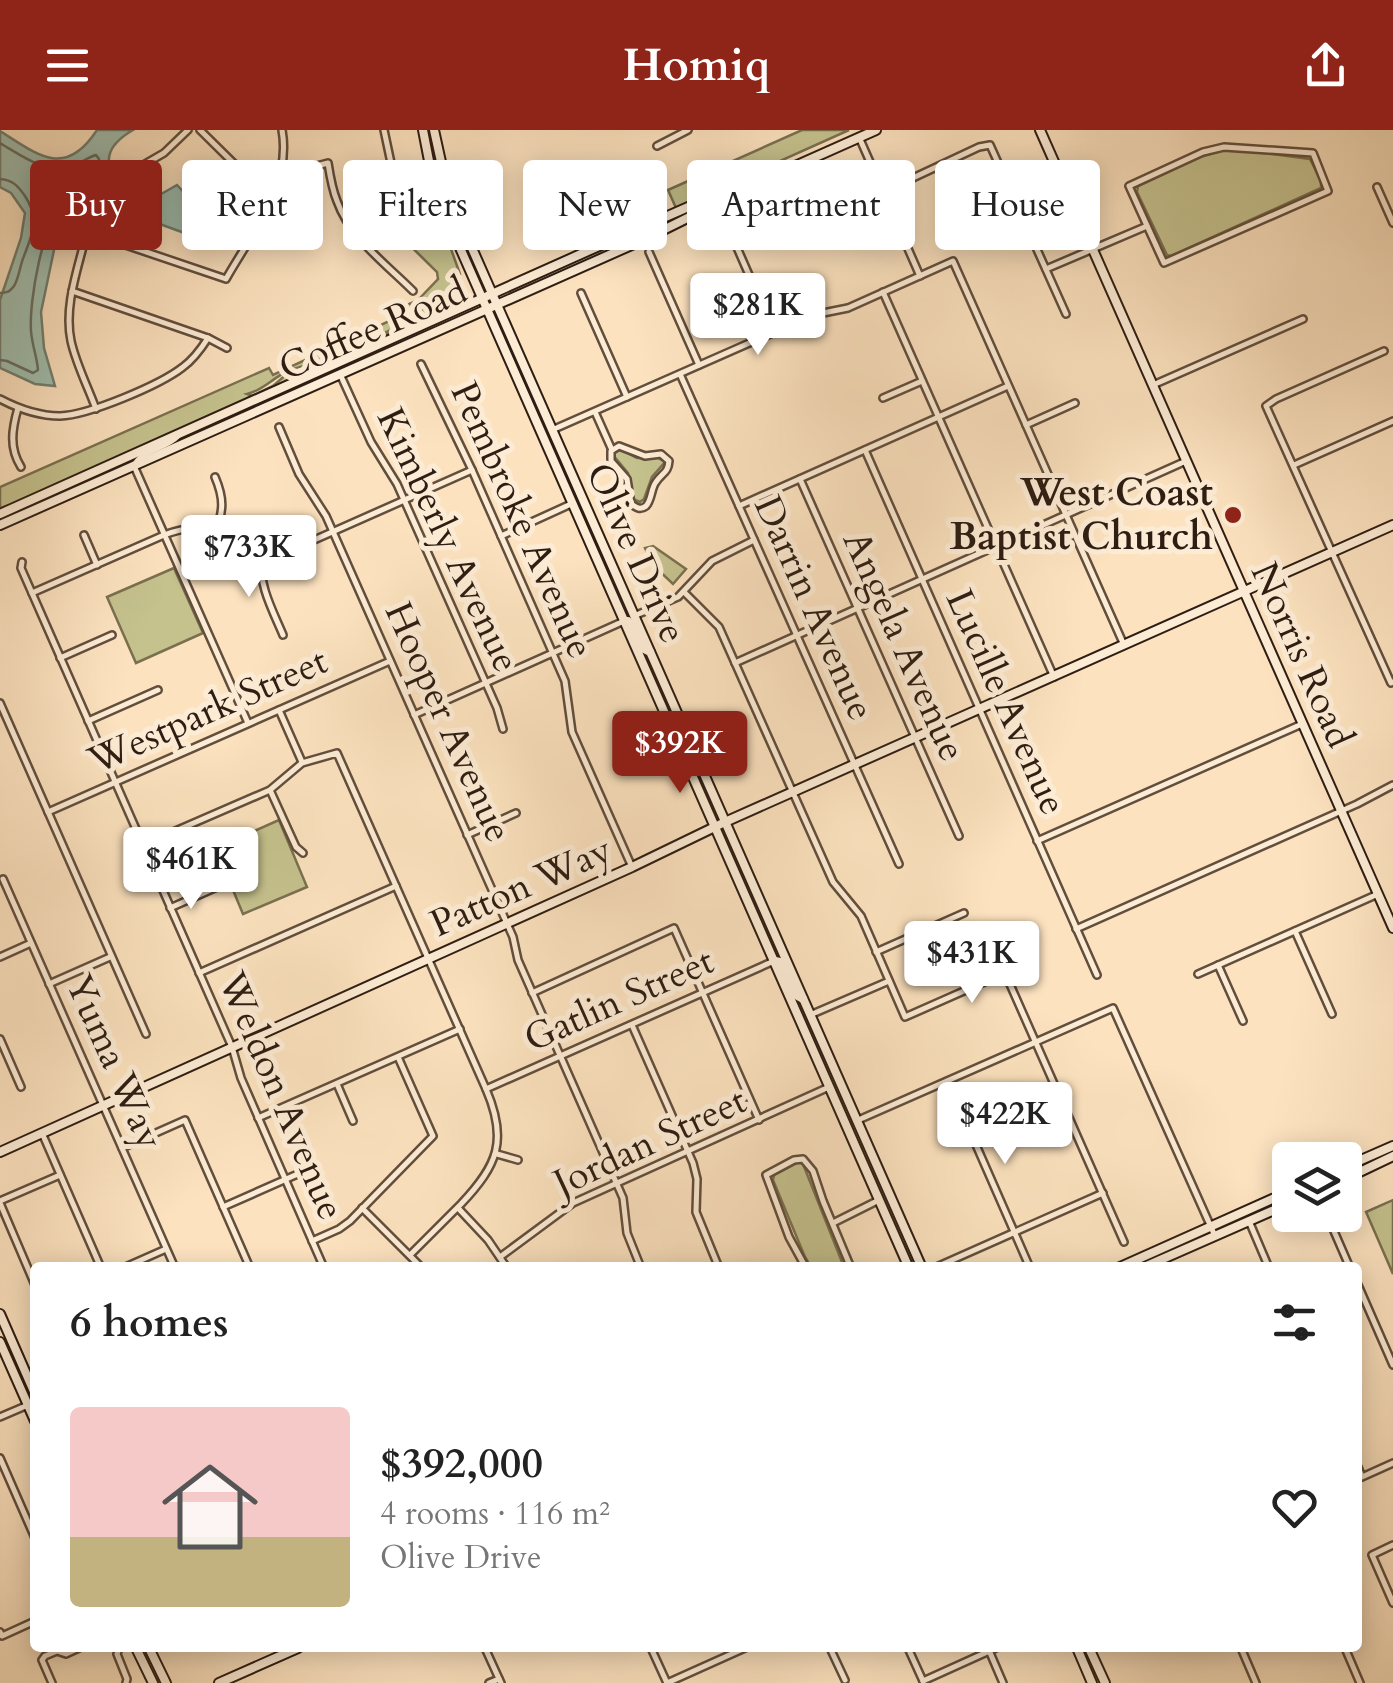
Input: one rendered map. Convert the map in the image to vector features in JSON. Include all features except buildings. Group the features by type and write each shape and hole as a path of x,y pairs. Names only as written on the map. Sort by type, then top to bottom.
{"main road":[{"name":"Olive Drive","path":"423,130 430,160"},
{"name":"Olive Drive","path":"434,130 441,160"},
{"name":"Coffee Road","path":"808,160 876,130"},
{"name":"Norris Road","path":"1040,130 1053,160"},
{"name":"Coffee Road","path":"0,514 687,208"},
{"name":"Coffee Road","path":"0,526 687,219"},
{"name":"Olive Drive","path":"461,250 906,1262"},
{"name":"Olive Drive","path":"474,250 919,1262"},
{"name":"Norris Road","path":"1092,250 1393,928"},
{"path":"340,374 348,364 382,348 388,340"},
{"path":"296,394 299,388 330,372 332,366"},
{"path":"526,400 546,428 552,430"},
{"path":"572,503 579,506 599,537"},
{"name":"Patton Way","path":"0,1152 725,822 1393,526"},
{"path":"606,582 628,614 634,616"},
{"path":"624,621 631,624 642,648 650,652"},
{"path":"774,960 780,962 796,995 803,998"},
{"path":"830,1087 856,1121"},
{"path":"1363,1165 1393,1146"},
{"path":"1363,1165 1393,1156"},
{"path":"880,1200 904,1230"},
{"path":"1154,1262 1272,1201"},
{"path":"1134,1262 1272,1211"},
{"path":"0,1314 30,1393"},
{"path":"0,1342 30,1396"},
{"path":"138,1652 153,1683"},
{"path":"150,1652 166,1683"},
{"path":"219,1683 289,1652"},
{"path":"1079,1652 1092,1683"},
{"path":"1092,1652 1105,1683"}],"street":[{"path":"151,160 188,130"},
{"path":"200,130 231,160"},
{"path":"282,130 284,160"},
{"path":"384,130 390,160"},
{"path":"657,146 687,131"},
{"path":"859,137 869,160"},
{"path":"915,177 990,145 1066,314"},
{"path":"1224,146 1313,153 1328,191 1164,263 1147,226 1129,186 1224,146"},
{"path":"323,164 328,163 343,214"},
{"path":"1377,187 1393,223"},
{"path":"1100,246 1147,226"},
{"path":"96,409 71,342 69,319 72,291 88,235 226,279 243,250"},
{"path":"372,250 413,290"},
{"path":"738,250 774,332"},
{"path":"909,250 920,276"},
{"path":"1046,269 1090,250"},
{"path":"649,252 699,365"},
{"path":"552,430 813,314 840,311 953,261 1124,646"},
{"path":"72,291 227,348"},
{"path":"581,292 627,397"},
{"path":"883,292 1054,677"},
{"path":"1153,385 1302,318"},
{"path":"0,400 38,414 60,416 96,409 176,372 208,338"},
{"path":"1384,351 1266,406 1392,683"},
{"name":"Pembroke Avenue","path":"421,364 553,653 567,690 572,732 632,867"},
{"name":"Kimberly Avenue","path":"340,374 370,442 404,500 503,729"},
{"name":"Darrin Avenue","path":"680,374 899,864"},
{"path":"883,398 922,381"},
{"path":"739,506 1008,386"},
{"path":"1026,425 1075,403"},
{"path":"18,408 13,451 20,468"},
{"path":"595,412 612,450 611,461 627,479 629,502 644,508 656,482 669,468 668,458 639,454 622,446 612,450"},
{"path":"1294,465 1393,420"},
{"name":"Hooper Avenue","path":"278,427 299,474 333,532 506,923 518,960 625,1205 629,1240 638,1262"},
{"path":"179,434 171,443 138,458 134,466 248,723"},
{"name":"Lucille Avenue","path":"865,450 1096,975"},
{"path":"735,662 1186,461"},
{"path":"32,594 164,534 192,527 215,532 241,551 261,557 285,554 472,470"},
{"path":"215,477 223,503 215,532"},
{"name":"Angela Avenue","path":"800,480 958,836"},
{"path":"501,536 572,503"},
{"path":"84,535 97,565"},
{"path":"634,616 670,601 684,592 712,560 754,540"},
{"path":"261,557 263,589 283,635"},
{"name":"Weldon Avenue","path":"22,562 20,568 232,1047 241,1078 321,1262"},
{"path":"684,592 715,621 833,882 857,910 905,1017 1025,964"},
{"path":"414,715 624,621"},
{"path":"60,658 112,635"},
{"name":"Westpark Street","path":"48,812 390,661"},
{"path":"88,721 158,690"},
{"path":"0,703 146,1034"},
{"path":"279,710 302,762"},
{"path":"1037,841 1302,724"},
{"path":"143,846 270,790 302,762 337,753 498,1124 496,1154 486,1176 410,1255"},
{"path":"1076,929 1393,785"},
{"path":"270,790 296,847 304,853"},
{"path":"467,835 516,813"},
{"name":"Yuma Way","path":"3,878 173,1262"},
{"path":"199,973 396,886"},
{"path":"170,908 217,887"},
{"path":"1198,974 1378,894"},
{"path":"876,952 964,913"},
{"path":"532,992 674,928 759,1120"},
{"path":"1294,931 1332,1014"},
{"path":"0,957 31,943"},
{"path":"49,984 112,956"},
{"name":"Gatlin Street","path":"486,1089 774,960"},
{"path":"1218,965 1243,1021"},
{"path":"1005,972 1124,1242"},
{"path":"810,1015 890,981"},
{"path":"856,1121 1113,1008 1213,1232"},
{"path":"632,1025 688,1152 697,1179 698,1220 716,1262"},
{"path":"258,1118 460,1030"},
{"path":"0,1039 21,1087"},
{"path":"312,1240 339,1229 433,1136 398,1056"},
{"path":"948,1081 1028,1262"},
{"path":"337,1084 353,1121"},
{"name":"Jordan Street","path":"500,1257 566,1206 830,1087"},
{"path":"122,1148 185,1120 247,1262"},
{"path":"42,1133 98,1262"},
{"path":"496,1154 518,1160"},
{"path":"803,1262 766,1175 803,1158 813,1171 848,1262"},
{"path":"223,1207 309,1169"},
{"path":"30,1272 0,1202 60,1175"},
{"path":"948,1262 1103,1193"},
{"path":"832,1223 880,1200"},
{"path":"457,1207 503,1262"},
{"path":"362,1208 416,1262"},
{"path":"1249,1221 1267,1262"},
{"path":"1334,1232 1347,1262"},
{"path":"136,1262 167,1248"},
{"path":"1362,1294 1393,1365"},
{"path":"0,1417 30,1402"},
{"path":"0,1458 30,1528"},
{"path":"1362,1477 1393,1463"},
{"path":"1393,1545 1372,1554 1393,1603"},
{"path":"1,1634 30,1623"},
{"path":"52,1683 42,1660 54,1652"},
{"path":"118,1652 126,1683"},
{"path":"487,1652 500,1681 489,1683"},
{"path":"653,1652 667,1683 736,1652"},
{"path":"832,1652 844,1680"},
{"path":"910,1652 923,1682 985,1652"},
{"path":"992,1652 1003,1683"},
{"path":"1242,1652 1256,1683"},
{"path":"1347,1652 1360,1683"}],"shaded area":[{"path":"802,130 849,130 782,160 735,160"},
{"path":"1225,150 1310,159 1321,188 1167,255 1137,192 1138,186 1200,157"},
{"path":"687,181 687,203 676,208 668,190"},
{"path":"415,250 451,250 460,274 450,299 426,301 385,333 331,351 321,359 288,371 247,394 252,396 288,373 308,369 328,358 333,360 336,355 398,331 10,505 0,508 0,487 269,368 273,375 396,318 392,312 418,300 438,279 437,272"},
{"path":"441,302 455,302 405,325 424,308 429,310"},
{"path":"620,449 637,458 657,457 665,462 652,477 640,502 633,499 628,473 613,455"},
{"path":"653,546 686,569 673,584 653,565 645,548"},
{"path":"174,568 203,633 136,663 107,597"},
{"path":"279,820 307,887 243,914 233,890 226,889 212,850"},
{"path":"799,1162 803,1164 842,1262 808,1262 774,1175"},
{"path":"1393,1200 1393,1274 1366,1212"}],"water":[{"path":"97,130 133,130 116,143 109,160 30,160 30,250 54,250 41,312 44,348 55,386 35,384 0,368 0,300 21,238 25,213 11,193 0,187 0,131 51,158 74,154"},
{"path":"177,185 182,190 182,232 162,225 162,193"}],"place":[{"name":"West Coast Baptist Church","path":"1233,515"}]}
